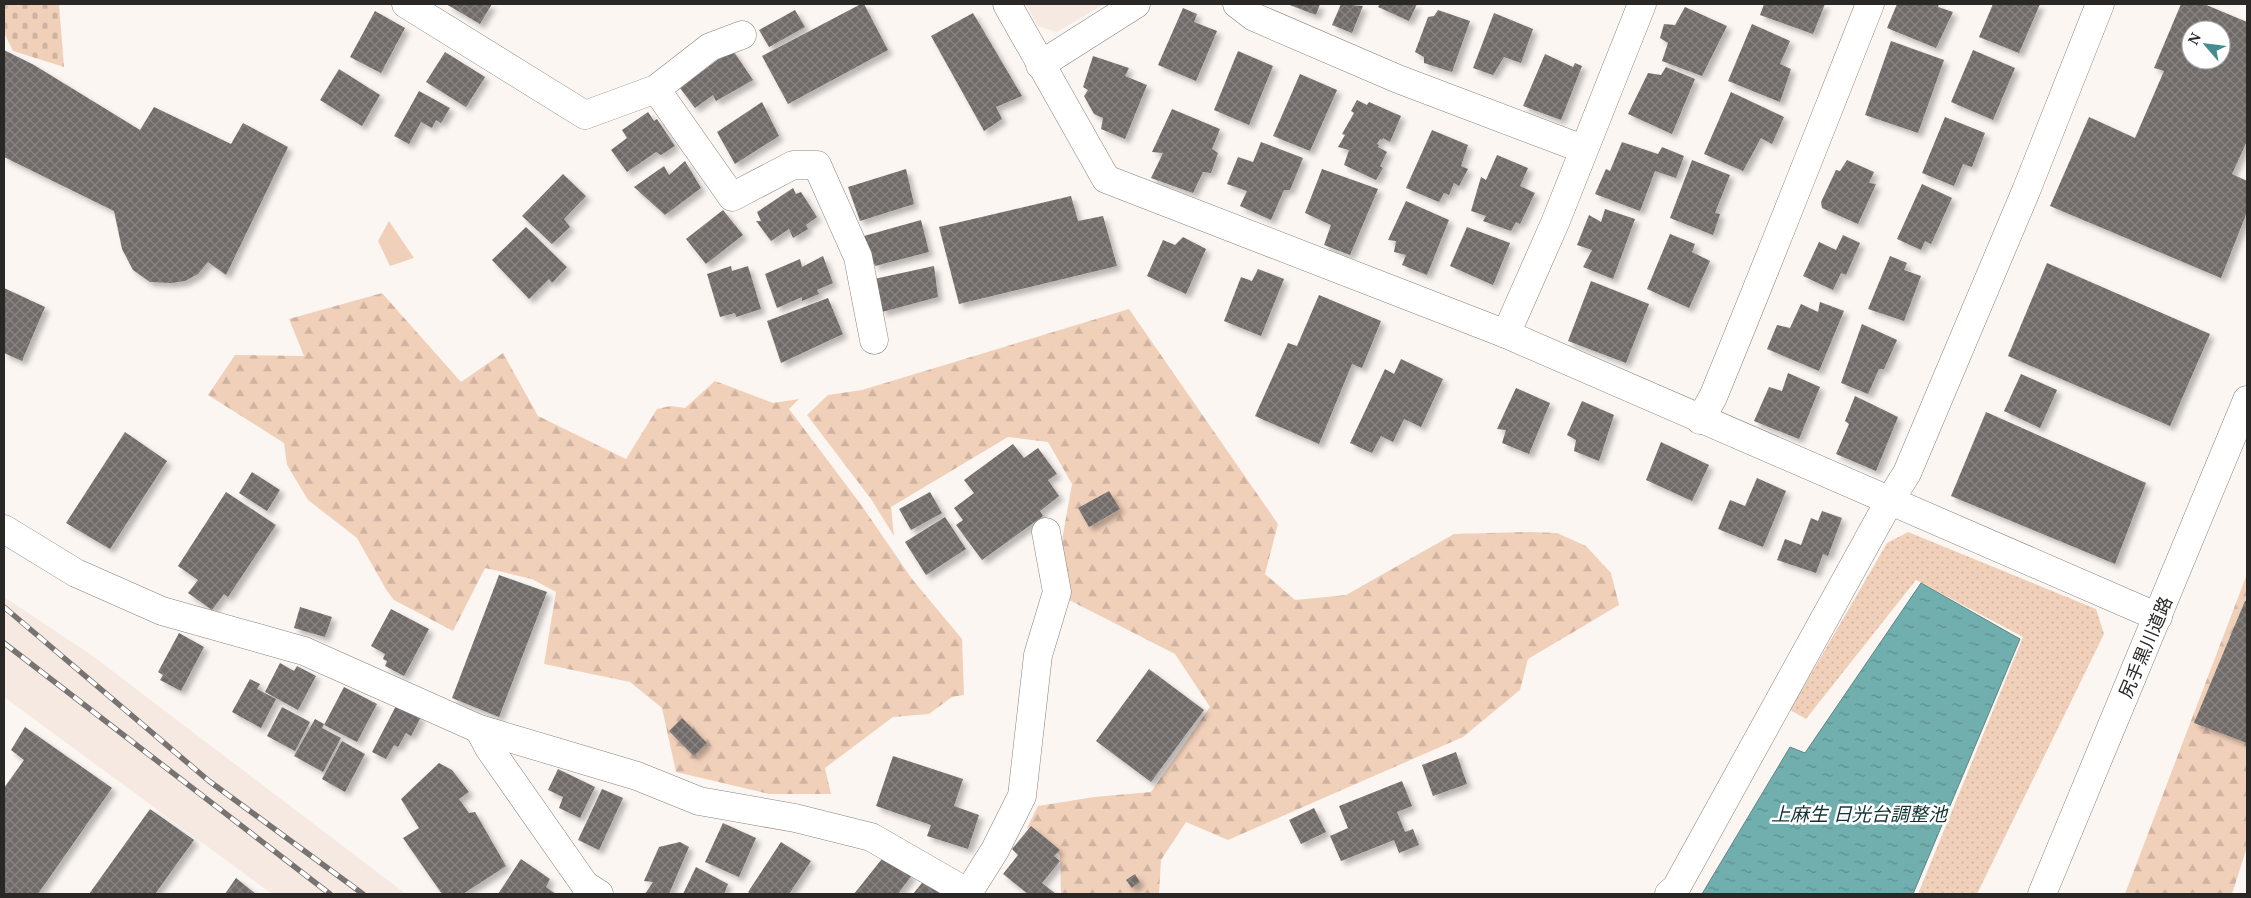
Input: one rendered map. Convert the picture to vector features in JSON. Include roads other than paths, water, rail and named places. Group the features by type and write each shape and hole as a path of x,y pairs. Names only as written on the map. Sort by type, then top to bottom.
{"street":[{"path":"406,4 585,115 656,89 710,47 742,35"},
{"path":"1007,4 1106,179 1506,334 2158,618"},
{"path":"1040,65 1136,4"},
{"path":"1237,4 1254,17 1398,79 1583,149"},
{"path":"1506,334 1555,223 1642,4"},
{"path":"1700,420 1714,397 1774,252 1805,166 1870,4"},
{"path":"1669,894 1676,888 1890,500 1907,473 2051,129 2100,4"},
{"path":"656,89 732,197 793,164 816,166 858,257 874,340"},
{"name":"尻手黒川道路","path":"2042,894 2247,400"},
{"path":"4,529 76,573 162,611 304,652 479,729 637,776 699,801 795,818 871,837 969,894 995,850 1022,796 1038,655 1057,592 1046,532"},
{"path":"479,729 489,748 585,885 599,894"}],"water":[{"name":"上麻生 日光台調整池","path":"1921,583 2020,639 1913,894 1702,894 1790,747 1805,753"}],"railway":[{"path":"4,607 209,781 363,894"},
{"path":"4,643 330,894"}]}
